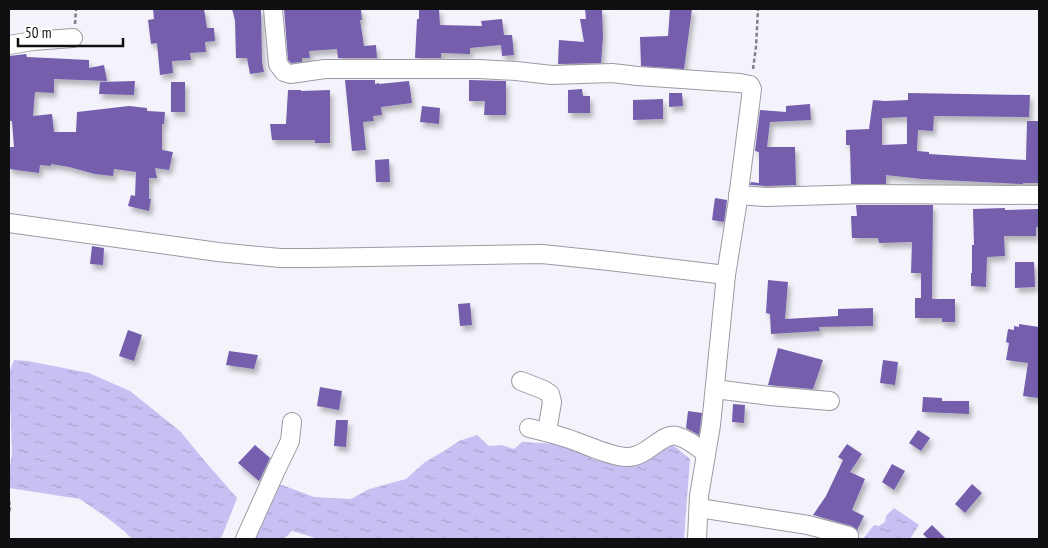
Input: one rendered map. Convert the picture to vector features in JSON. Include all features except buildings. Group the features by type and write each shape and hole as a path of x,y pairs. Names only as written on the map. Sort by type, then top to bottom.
{"street":[{"path":"273,9 278,64 284,72 290,74 325,69 479,69 552,75 612,73 740,83 752,88 726,275 711,425 697,447 699,508 697,539"},
{"path":"9,45 74,38"},
{"path":"738,196 774,197 864,194 1039,195"},
{"path":"9,223 211,251 280,258 542,254 726,275"},
{"path":"521,381 550,394 552,402 547,432"},
{"path":"714,389 830,401"},
{"path":"245,539 290,442 292,422"},
{"path":"529,428 626,457 633,457 646,452 665,437 676,435 697,447"},
{"path":"699,508 808,525 849,536"}],"path":[{"path":"750,86 756,47 758,9"},
{"path":"9,501 9,512"}],"water":[{"path":"14,360 89,373 130,391 180,431 237,498 221,539 132,539 106,517 80,499 9,488 12,452 9,373"},
{"path":"477,435 489,446 502,445 514,449 522,442 558,444 579,450 594,460 619,464 667,440 690,459 684,539 319,539 292,531 284,539 251,539 273,485 282,485 314,497 351,499 369,489 406,479 425,462 459,441"},
{"path":"894,508 919,525 910,539 863,539 874,525 879,526 885,522 886,516"}]}
